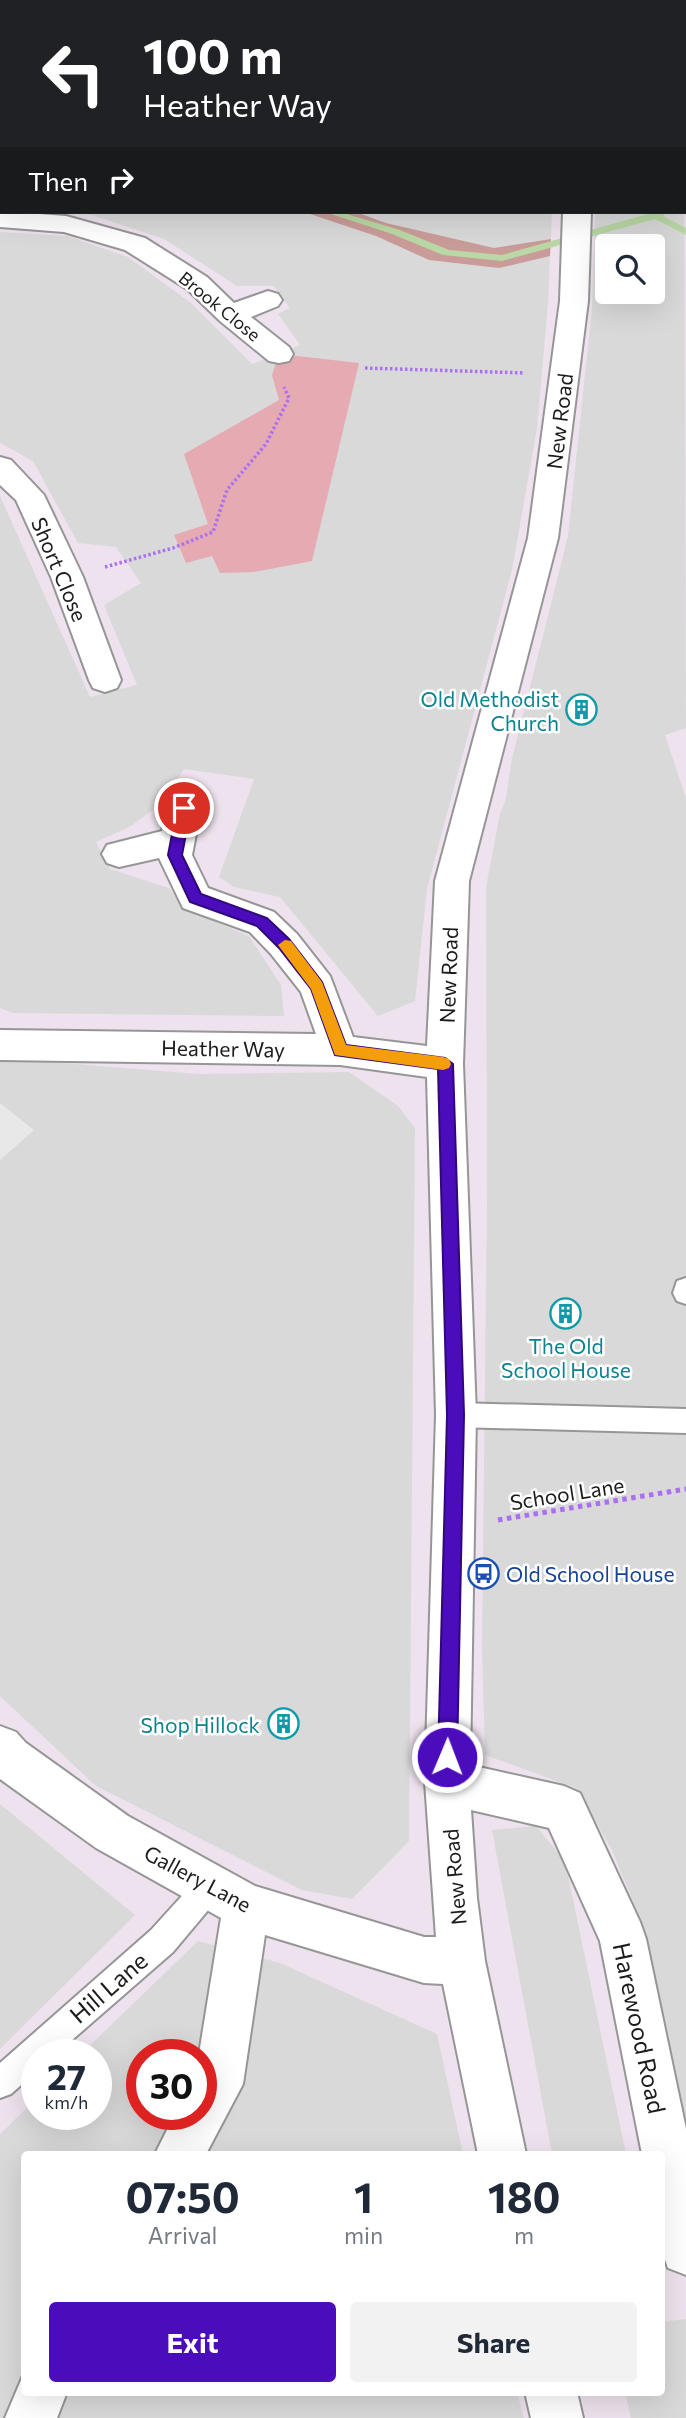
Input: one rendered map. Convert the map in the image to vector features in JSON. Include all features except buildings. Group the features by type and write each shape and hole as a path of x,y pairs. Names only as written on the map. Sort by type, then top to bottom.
{"street":[{"name":"New Road","path":"462,1961 454,1898 447,1782 456,1415 445,1064 452,881 543,538 574,301 577,214"},
{"name":"Brook Close","path":"0,219 66,224 135,244 197,283 230,315 279,354"},
{"path":"230,315 268,300"},
{"name":"Short Close","path":"0,467 29,495 67,577 105,680"},
{"path":"119,854 181,825 175,855 195,898 262,922 284,944 317,986 340,1050"},
{"name":"Heather Way","path":"0,1045 340,1050 445,1064"},
{"name":"Gallery Lane","path":"0,1748 10,1759 112,1832 228,1896 424,1961 462,1961"},
{"name":"Harewood Road","path":"447,1782 564,1809 623,1939 686,2250"},
{"path":"181,2151 219,2084 228,1896"},
{"path":"462,1961 501,2151"},
{"path":"31,2418 39,2396"},
{"path":"552,2396 556,2418"}],"lane":[{"path":"456,1415 686,1421"},
{"name":"Hill Lane","path":"0,2083 162,1941 228,1896"}],"path":[{"path":"67,577 173,548 213,532 227,490 267,444 289,398 279,375 279,354"},
{"path":"365,368 458,369 565,376"},
{"name":"School Lane","path":"452,1528 686,1489"}],"shaded area":[{"path":"83,214 552,214 548,303 537,428 512,570 427,889 415,1001 378,1016 280,897 234,887 219,877 254,779 184,769 166,800 131,826 96,842 110,869 169,888 184,909 249,936 281,985 284,1016 13,1013 0,1008 0,496 90,697 137,685 104,605 141,583 116,547 78,543 33,461 0,443 0,232 68,236 128,257 191,303 252,364 300,345 278,314 290,308 274,286 237,286 164,239"},
{"path":"310,214 361,214 386,223 494,248 551,239 550,256 499,268 429,260 376,236"},
{"path":"595,214 684,214 686,728 665,735 686,798 686,2125 644,1928 612,1850 576,1788 485,1755 482,1647 487,1201 486,887 500,814 506,799 511,763 568,536 592,308"},
{"path":"279,354 359,363 312,561 254,572 220,573 212,556 186,563 174,535 208,524 184,454 279,400 272,375"},
{"path":"0,1058 198,1074 349,1072 398,1106 415,1128 409,1841 352,1899 302,1890 96,1786 0,1696"},
{"path":"0,1103 34,1130 0,1160"},
{"path":"0,1804 135,1915 0,2049"},
{"path":"536,1826 565,1861 625,2151 551,2151 492,1830"},
{"path":"198,1941 280,1963 437,2034 462,2151 21,2151 21,2396 518,2396 524,2418 0,2418 0,2134 21,2114 21,2130 112,2130 112,2039 97,2039"},
{"path":"686,2319 686,2418 631,2418 626,2396 665,2396 665,2322"}],"waterway":[{"path":"337,214 396,232 447,253 502,258 656,216"},
{"path":"656,216 686,232"}],"slow traffic":[{"path":"285,945 317,986 340,1050 443,1064"}],"place":[{"name":"Old Methodist Church","path":"582,710"},
{"name":"The Old School House","path":"566,1313"},
{"name":"Old School House","path":"483,1573"},
{"name":"Shop Hillock","path":"283,1724"}],"route":[{"path":"184,808 175,855 195,898 236,915 262,922 284,944 317,986 340,1050 445,1064 456,1415 447,1757"}]}
